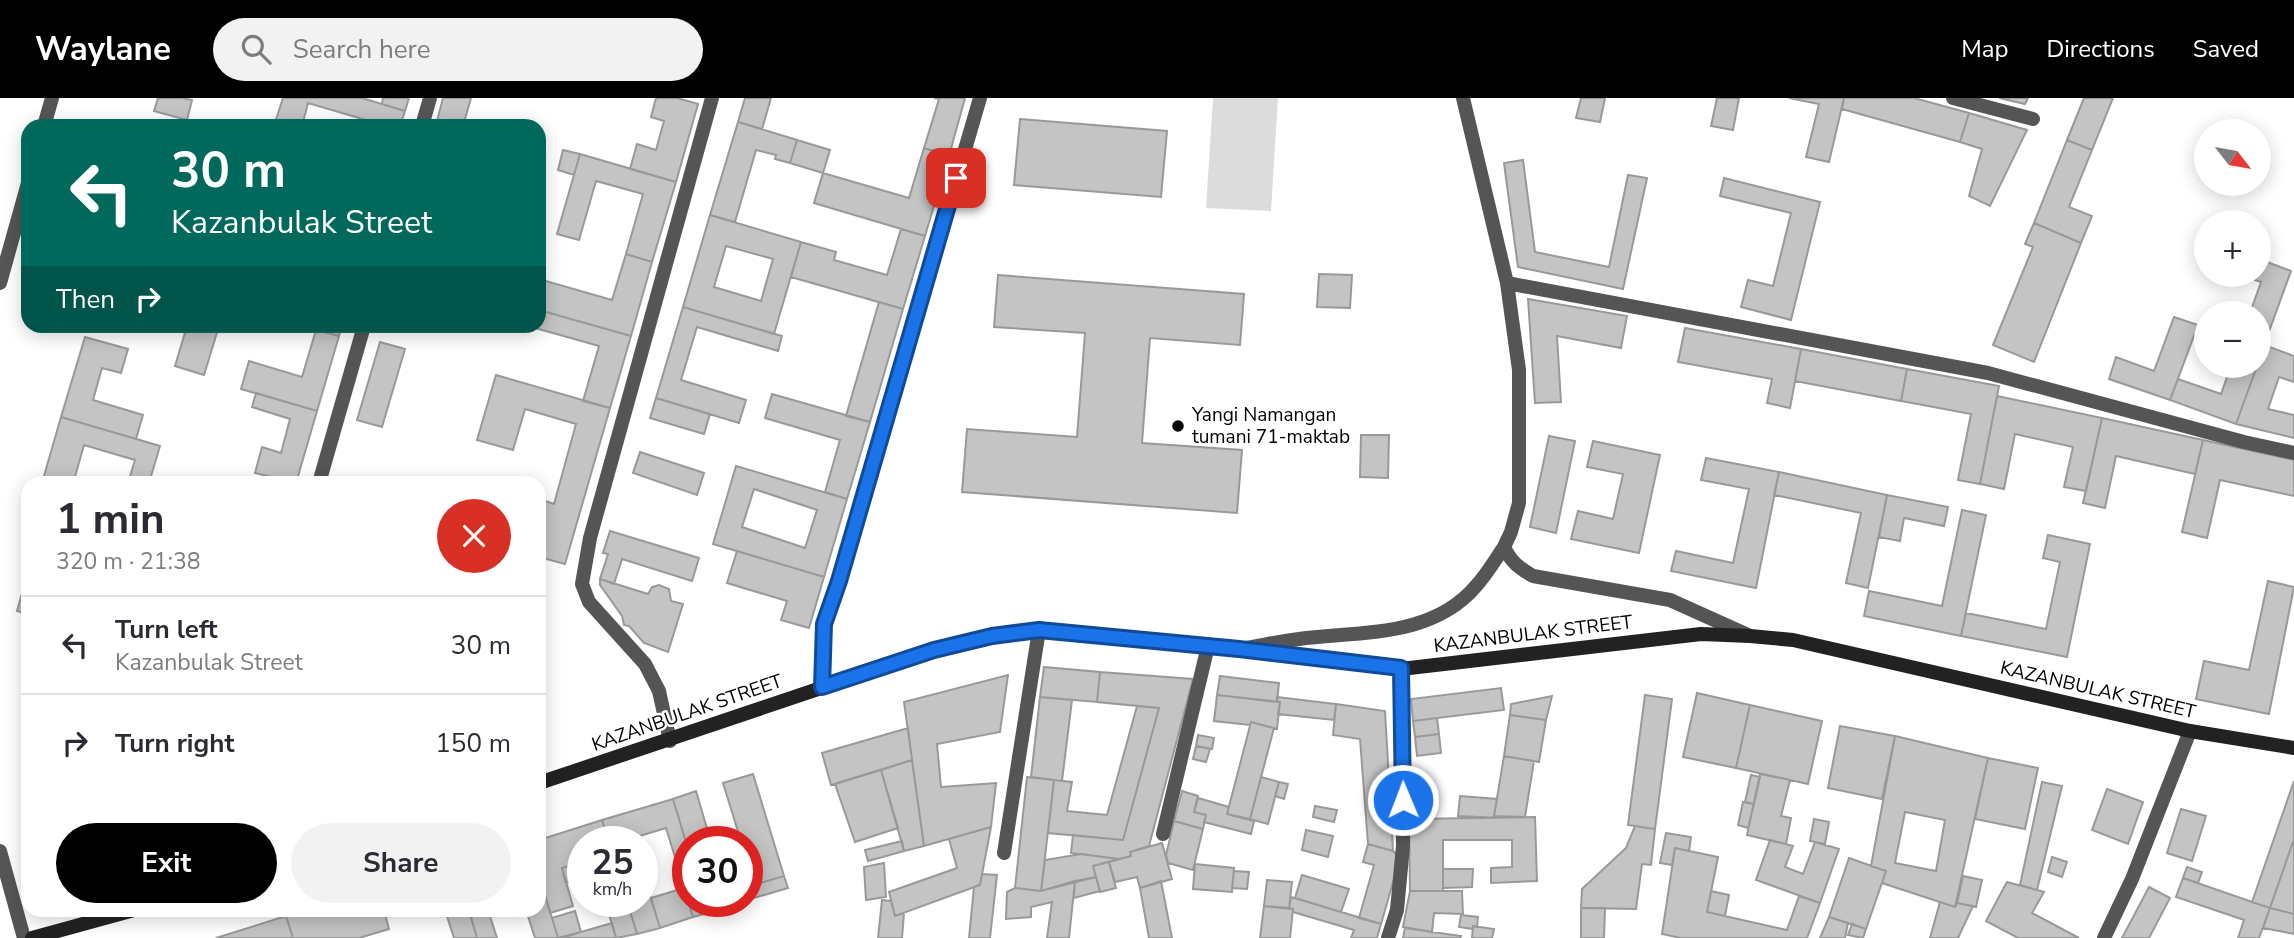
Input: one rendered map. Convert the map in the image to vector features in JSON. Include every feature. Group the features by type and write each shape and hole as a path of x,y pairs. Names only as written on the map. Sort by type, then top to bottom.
{"main road":[{"name":"KAZANBULAK STREET","path":"546,781 934,650 992,636 1039,630 1401,668 1701,634 1794,640 2190,731 2294,748"},
{"path":"32,938 108,917"}],"street":[{"path":"46,119 52,98"},
{"path":"424,119 430,98"},
{"path":"670,741 659,691 645,664 589,601 582,584 590,538 712,98"},
{"path":"822,687 824,624 843,568 980,98"},
{"path":"1239,649 1422,624 1449,609 1475,588 1504,547 1511,532 1519,503 1520,370 1507,283 1463,98"},
{"path":"1953,98 2033,120"},
{"path":"0,283 21,208"},
{"path":"1507,283 1988,373 2294,453"},
{"path":"321,476 362,333"},
{"path":"1504,547 1510,559 1533,576 1670,600 1750,636"},
{"path":"1004,853 1039,630"},
{"path":"1163,834 1208,646"},
{"path":"1388,938 1397,910 1404,846 1401,668"},
{"path":"2104,938 2132,879 2190,731"},
{"path":"0,852 24,938"}],"shaded area":[{"path":"1213,98 1278,98 1271,211 1206,208"}],"building":[{"path":"158,98 192,100 187,119 154,111"},
{"path":"283,98 362,98 405,111 402,119 362,119 308,103 304,119 276,119"},
{"path":"383,98 409,98 405,111 382,104"},
{"path":"443,98 471,98 465,119 438,119"},
{"path":"656,98 677,98 698,104 676,182 630,169 637,144 656,150 664,121 651,117"},
{"path":"745,98 771,98 762,129 738,122"},
{"path":"934,98 965,98 949,156 924,148 939,99"},
{"path":"1581,98 1605,98 1600,122 1576,118"},
{"path":"1717,98 1739,98 1733,130 1711,126"},
{"path":"1789,98 1844,98 1829,162 1806,157 1819,104"},
{"path":"1844,98 1914,98 1969,113 1960,142 1842,109"},
{"path":"1999,98 2028,98 2025,104"},
{"path":"2084,98 2113,98 2092,150 2067,140"},
{"path":"1969,113 2027,130 1990,206 1969,196 1982,149 1960,142"},
{"path":"1020,119 1167,131 1161,197 1014,185"},
{"path":"738,122 797,140 790,163 775,159 776,155 756,150 735,222 710,215"},
{"path":"797,140 830,150 823,173 790,163"},
{"path":"2067,140 2092,150 2069,207 2092,216 2081,243 2034,223"},
{"path":"924,148 949,156 925,236 814,203 823,173 909,198"},
{"path":"563,150 580,154 574,175 558,170"},
{"path":"580,154 676,182 652,262 626,254 643,194 596,181 579,240 557,234"},
{"path":"1523,160 1535,252 1609,267 1628,175 1647,178 1623,289 1518,267 1504,163"},
{"path":"1724,178 1820,202 1791,320 1741,307 1748,280 1773,286 1791,213 1720,196"},
{"path":"710,215 801,242 774,334 683,307","holes":["726,246 773,259 761,301 714,287"]},
{"path":"2034,223 2081,243 2034,362 1993,345 2033,247 2025,244"},
{"path":"901,229 925,236 903,309 791,277 801,242 836,252 834,260 887,275"},
{"path":"626,254 652,262 631,336 546,312 546,281 612,300"},
{"path":"2271,264 2291,271 2271,326 2271,301 2254,301 2259,287 2271,287"},
{"path":"1319,274 1352,275 1350,308 1317,307"},
{"path":"998,275 1244,294 1240,345 1150,338 1142,443 1242,450 1237,513 962,492 967,429 1077,437 1085,333 994,327"},
{"path":"1528,299 1627,316 1621,348 1557,336 1561,402 1535,403"},
{"path":"879,302 903,309 870,422 846,416"},
{"path":"683,307 782,336 778,351 697,327 681,380 746,400 739,423 656,398"},
{"path":"546,312 631,336 610,408 583,401 599,346 546,331"},
{"path":"2174,317 2194,324 2194,336 2170,400 2109,379 2116,357 2154,371"},
{"path":"1685,328 1801,349 1790,408 1767,403 1772,379 1678,362"},
{"path":"185,333 217,333 204,375 175,366"},
{"path":"315,333 339,336 317,411 241,389 249,361 302,377"},
{"path":"85,337 128,349 121,373 102,368 93,400 143,415 136,439 61,417"},
{"path":"380,342 405,349 382,427 357,420"},
{"path":"2271,348 2294,356 2294,382 2279,377 2268,409 2294,415 2294,438 2236,424 2253,378 2271,378"},
{"path":"1801,349 1907,369 1901,401 1795,381"},
{"path":"1907,369 1999,386 1980,484 1958,480 1971,414 1901,401"},
{"path":"496,375 610,408 565,564 546,559 546,501 554,504 576,424 525,409 513,450 477,440"},
{"path":"2227,378 2253,378 2236,424 2170,400 2178,379 2221,394"},
{"path":"256,393 317,411 298,476 267,476 255,473 262,447 281,453 290,419 252,407"},
{"path":"772,394 870,422 847,499 825,492 840,440 765,418"},
{"path":"1997,396 2102,418 2086,491 2064,487 2073,447 2015,434 2004,489 1980,484"},
{"path":"656,398 710,414 704,434 650,418"},
{"path":"61,417 160,446 151,476 130,476 135,460 84,445 75,476 44,476"},
{"path":"2102,418 2203,440 2195,474 2116,456 2105,508 2083,503"},
{"path":"1361,435 1389,435 1388,478 1360,477"},
{"path":"1549,436 1575,441 1556,533 1530,527"},
{"path":"2203,440 2294,460 2294,496 2220,480 2207,538 2182,532"},
{"path":"1593,441 1660,455 1639,553 1571,539 1578,511 1613,519 1623,474 1587,467"},
{"path":"640,452 704,473 697,495 633,473"},
{"path":"1706,458 1779,472 1756,588 1671,571 1676,551 1733,563 1749,489 1701,480"},
{"path":"736,466 847,499 824,577 713,544","holes":["754,489 817,510 805,548 742,527"]},
{"path":"1779,472 1887,495 1868,588 1846,583 1861,513 1774,495"},
{"path":"1887,495 1948,507 1944,526 1904,518 1900,541 1879,537"},
{"path":"1962,510 1986,515 1961,636 1864,616 1869,591 1942,606"},
{"path":"610,531 699,558 692,581 622,559 614,584 600,579 608,554 603,553"},
{"path":"2048,535 2090,544 2067,657 1961,636 1966,613 2046,629 2060,562 2043,558"},
{"path":"737,551 824,577 809,628 781,620 787,601 727,583"},
{"path":"600,579 648,594 652,587 659,585 669,589 671,601 683,604 668,652 644,643 629,626 624,625 622,616 600,585"},
{"path":"2268,581 2294,587 2269,714 2196,699 2204,661 2249,670"},
{"path":"1044,667 1100,672 1097,702 1040,697"},
{"path":"1100,672 1193,679 1149,846 1119,859 1071,853 1073,835 1123,840 1159,708 1097,702"},
{"path":"1008,675 1000,732 937,744 941,787 996,783 991,827 924,846 904,702"},
{"path":"1220,676 1279,683 1277,702 1217,695"},
{"path":"1501,688 1504,710 1413,721 1411,699"},
{"path":"1697,693 1750,705 1736,768 1683,757"},
{"path":"1217,695 1280,702 1277,729 1251,722 1250,725 1214,721"},
{"path":"1645,695 1672,699 1655,829 1628,825"},
{"path":"1552,696 1546,720 1510,715 1511,704"},
{"path":"1040,697 1072,700 1062,781 1031,777"},
{"path":"1277,697 1336,704 1334,720 1278,714 1280,702 1277,702"},
{"path":"1336,704 1385,711 1393,851 1368,844 1360,739 1333,735"},
{"path":"1750,705 1822,721 1808,784 1736,768"},
{"path":"1137,706 1159,708 1123,840 1048,833 1054,780 1072,782 1067,811 1107,815"},
{"path":"1510,715 1546,720 1539,762 1504,756"},
{"path":"1437,718 1439,734 1415,737 1413,721"},
{"path":"1251,722 1274,728 1250,819 1227,814"},
{"path":"1840,726 1895,736 1882,799 1828,788"},
{"path":"908,728 912,760 831,785 822,753"},
{"path":"1439,734 1441,753 1417,756 1415,737"},
{"path":"1198,735 1214,738 1212,749 1196,746"},
{"path":"1895,736 1988,758 1955,907 1882,883 1886,871 1871,866","holes":["1905,812 1945,820 1936,871 1895,863"]},
{"path":"1196,746 1210,749 1206,762 1193,759"},
{"path":"1504,756 1534,761 1525,817 1494,816"},
{"path":"1988,758 2038,768 2025,829 1975,819"},
{"path":"912,760 924,846 904,851 881,770"},
{"path":"881,770 898,828 855,842 835,784"},
{"path":"753,774 784,876 763,882 763,826 736,826 723,783"},
{"path":"1760,774 1790,780 1781,816 1791,818 1786,844 1747,835"},
{"path":"1751,775 1760,777 1754,804 1745,802"},
{"path":"1027,777 1054,780 1041,891 1015,888"},
{"path":"1261,777 1279,782 1268,824 1250,819"},
{"path":"2294,781 2294,839 2270,908 2252,902"},
{"path":"1279,782 1288,784 1284,799 1275,796"},
{"path":"2042,782 2062,786 2037,890 2020,885"},
{"path":"2107,789 2143,802 2128,844 2092,830"},
{"path":"696,791 706,826 681,826 673,799"},
{"path":"1182,791 1198,796 1194,812 1206,815 1203,829 1174,821"},
{"path":"1460,796 1497,799 1494,816 1502,818 1458,816"},
{"path":"1198,798 1229,807 1227,814 1254,821 1251,834 1204,822 1206,815 1194,812"},
{"path":"673,799 681,826 672,826 672,847 666,828 658,830 658,826 604,826 602,820"},
{"path":"1743,802 1754,804 1748,828 1738,825"},
{"path":"1315,806 1337,810 1334,822 1313,817"},
{"path":"2181,809 2206,816 2192,861 2167,853"},
{"path":"1535,817 1537,881 1491,883 1491,868 1512,867 1512,840 1443,840 1443,891 1410,891 1409,819"},
{"path":"1814,819 1829,822 1825,844 1810,841"},
{"path":"602,820 604,826 583,826"},
{"path":"1174,821 1203,829 1193,870 1168,863 1166,855"},
{"path":"1635,826 1655,829 1651,865 1642,864 1636,909 1581,908 1582,889 1626,848"},
{"path":"991,827 980,885 895,916 889,892 957,868 949,839"},
{"path":"1306,830 1333,836 1328,857 1302,850"},
{"path":"567,831 567,867 562,868 567,885 567,908 550,913 546,899 546,838"},
{"path":"1666,833 1691,837 1689,851 1675,848 1672,865 1660,863"},
{"path":"2294,839 2294,914 2270,908"},
{"path":"1770,840 1793,846 1785,867 1803,874 1815,842 1839,849 1820,903 1756,880"},
{"path":"902,841 904,851 868,861 865,850"},
{"path":"1162,843 1172,879 1140,888 1137,877 1115,882 1109,862 1131,856 1130,852"},
{"path":"1368,844 1393,851 1400,858 1381,924 1359,918 1374,865 1363,862"},
{"path":"1675,848 1718,857 1707,912 1787,930 1799,896 1820,903 1807,938 1681,938 1662,934"},
{"path":"1081,854 1119,859 1093,866 1096,877 1041,891 1045,860"},
{"path":"2052,857 2067,862 2062,877 2048,872"},
{"path":"1849,858 1886,871 1866,929 1829,917"},
{"path":"1109,862 1116,888 1100,892 1093,866"},
{"path":"884,863 886,897 866,900 864,867"},
{"path":"1195,864 1234,868 1232,892 1193,889"},
{"path":"567,867 567,883 566,883 562,868"},
{"path":"2187,867 2202,872 2198,883 2183,878"},
{"path":"1443,869 1473,869 1472,887 1443,888"},
{"path":"1234,871 1249,872 1247,889 1232,888"},
{"path":"982,874 997,875 990,938 969,938 974,887 980,885"},
{"path":"1302,875 1349,889 1341,912 1295,898"},
{"path":"784,876 788,888 763,895 763,882"},
{"path":"1963,876 1982,880 1976,907 1957,903"},
{"path":"1096,877 1100,891 1074,898 1075,881"},
{"path":"2183,878 2270,908 2259,938 2238,938 2244,920 2176,897"},
{"path":"1267,880 1292,882 1289,908 1264,906"},
{"path":"1075,881 1069,938 1047,938 1052,902 1031,907 1031,917 1006,919 1007,892 1015,888 1041,891"},
{"path":"1161,881 1172,938 1149,938 1140,888"},
{"path":"2007,882 2044,892 2032,913 2079,938 2018,938 1986,921"},
{"path":"2149,887 2170,898 2149,938 2122,938"},
{"path":"1410,891 1462,891 1463,914 1434,913 1432,932 1403,927"},
{"path":"1711,891 1729,895 1725,916 1707,912"},
{"path":"672,892 672,917 693,917 660,928 657,917 658,896"},
{"path":"1291,897 1381,924 1377,938 1351,938 1354,930 1293,912 1293,909 1289,908"},
{"path":"546,898 558,938 535,938 528,917 546,917"},
{"path":"882,900 891,901 895,916 904,913 902,938 878,938"},
{"path":"1940,902 1955,907 1957,903 1973,906 1958,938 1930,938"},
{"path":"1264,906 1293,909 1290,938 1260,938"},
{"path":"1581,908 1605,908 1604,938 1581,938"},
{"path":"2270,908 2294,914 2294,934 2263,928"},
{"path":"567,913 567,917 577,917 581,932 558,938 552,918"},
{"path":"1461,915 1478,917 1477,927 1459,927"},
{"path":"286,917 386,917 389,929 359,938 293,938"},
{"path":"286,917 293,938 216,938"},
{"path":"447,917 471,917 477,938 454,938"},
{"path":"471,917 490,917 497,938 477,938"},
{"path":"610,917 632,917 637,934 616,938"},
{"path":"632,917 657,917 660,928 637,934"},
{"path":"1829,917 1848,923 1845,938 1820,938"},
{"path":"612,923 616,938 562,938 581,932"},
{"path":"1852,924 1866,929 1863,938 1848,935"},
{"path":"1473,926 1494,929 1492,938 1472,938"},
{"path":"1405,928 1461,936 1403,938"}],"place":[{"name":"Yangi Namangan tumani 71-maktab","path":"1178,426"}],"route":[{"path":"956,178 839,581 824,624 822,687 934,650 992,636 1039,630 1401,668 1403,800"}]}
